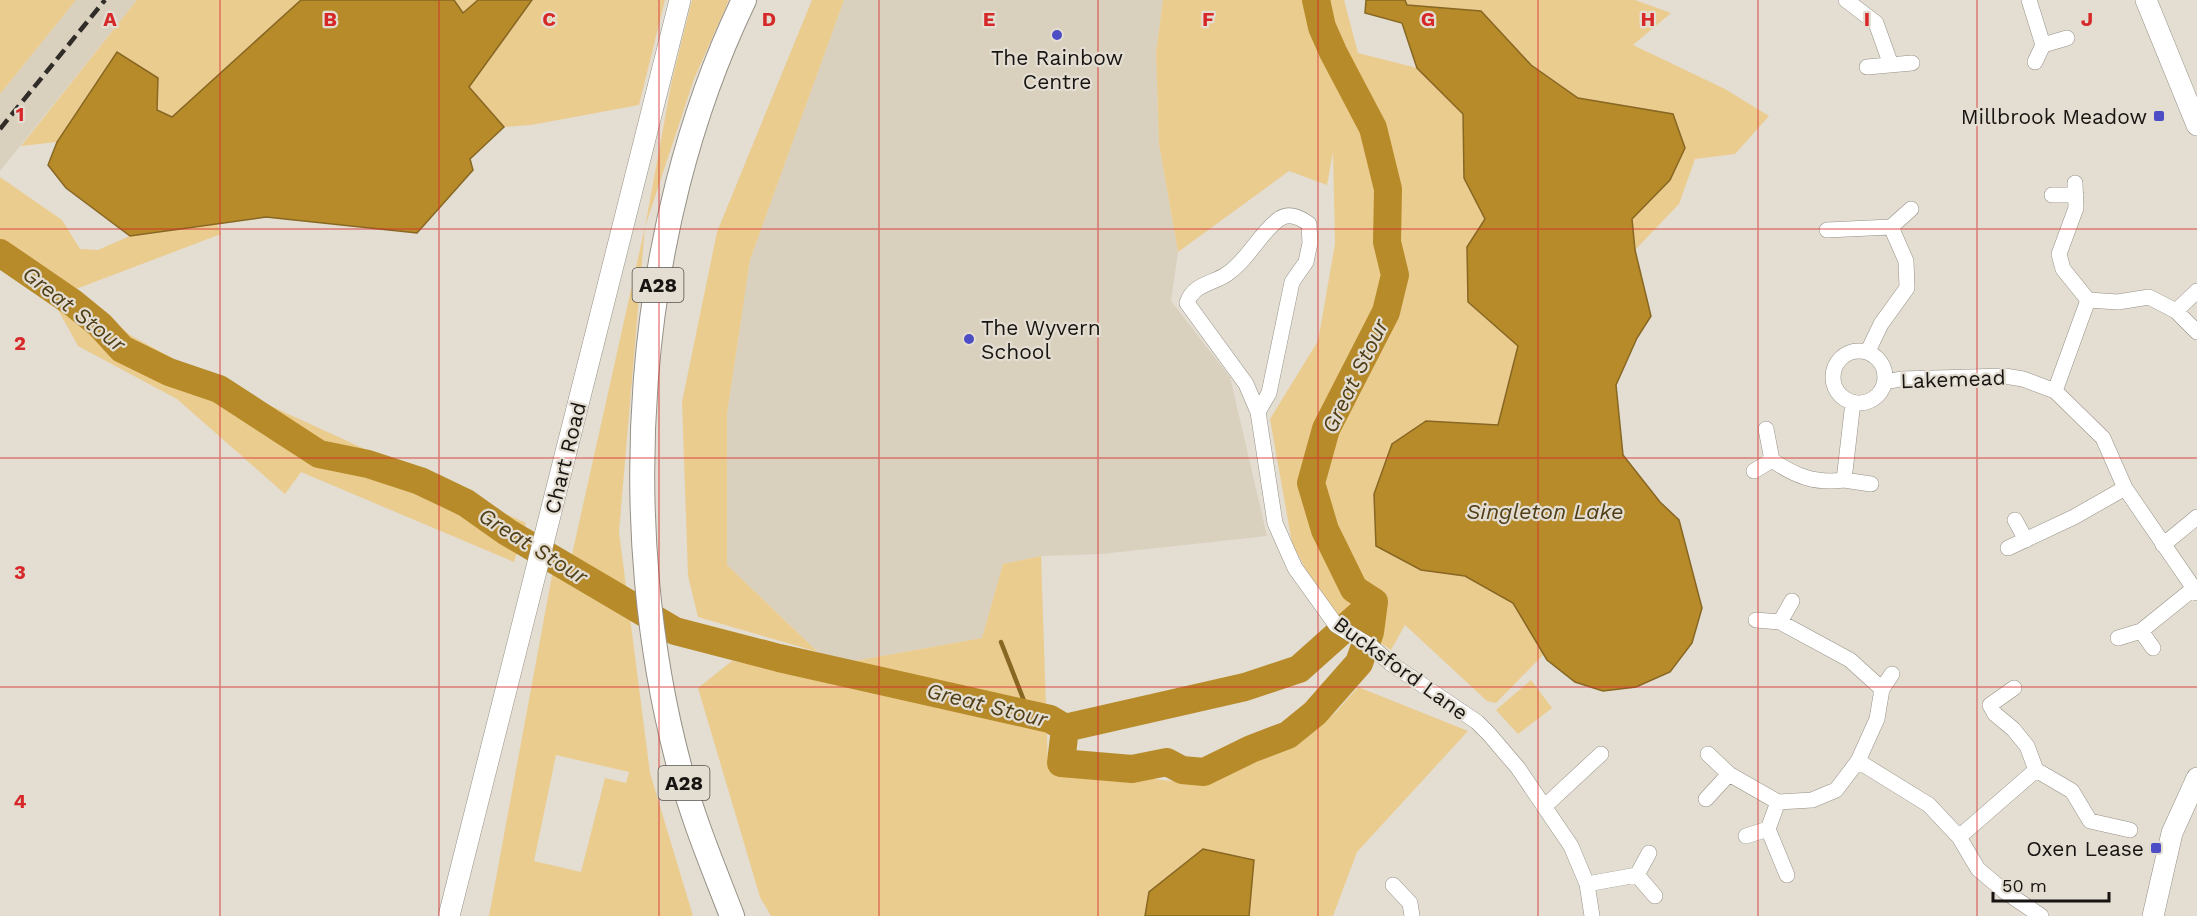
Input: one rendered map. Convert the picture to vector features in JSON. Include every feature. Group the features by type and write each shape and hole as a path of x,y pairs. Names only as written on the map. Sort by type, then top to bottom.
{"main road":[{"name":"A28","path":"732,916 681,774 656,645 648,584 643,488 644,423 657,292 688,147 717,60 744,0"}],"street":[{"name":"Chart Road","path":"449,916 680,0"},
{"path":"1846,0 1876,23 1891,65"},
{"path":"2029,0 2043,45 2035,62"},
{"path":"2146,0 2197,125"},
{"path":"2043,45 2067,38"},
{"path":"1867,67 1912,63"},
{"path":"2052,195 2076,189 2076,208 2059,254 2063,269 2088,300 2118,302 2149,297 2176,311 2197,332"},
{"path":"1827,230 1891,227 1911,209"},
{"name":"Bucksford Lane","path":"1258,412 1269,393 1292,282 1306,262 1310,243 1310,224 1297,216 1280,218 1226,275 1211,279 1190,294 1187,303 1246,384 1258,412 1275,523 1295,568 1354,636 1477,722 1518,768 1572,846 1587,884 1592,916"},
{"path":"1868,351 1881,324 1906,288 1906,261 1891,227"},
{"path":"2176,311 2197,291"},
{"path":"2055,391 2088,300"},
{"path":"1856,350 1868,351 1879,358 1885,369 1885,382 1881,392 1873,399 1853,402 1842,397 1834,387 1833,374 1837,362 1845,354 1856,350"},
{"name":"Lakemead","path":"1885,382 1901,379 2005,376 2023,379 2055,391 2103,438 2125,488 2195,591 2141,631 2118,638"},
{"path":"1844,480 1853,402"},
{"path":"1766,429 1772,460 1793,474 1812,480 1844,480 1871,484"},
{"path":"1754,471 1772,460"},
{"path":"2008,548 2125,488"},
{"path":"2163,545 2197,517"},
{"path":"2015,520 2025,540"},
{"path":"1780,622 1792,601"},
{"path":"1756,620 1780,622 1850,660 1882,689"},
{"path":"2141,631 2153,648"},
{"path":"1708,754 1729,774 1778,802 1812,800 1836,790 1858,761 1877,719 1882,689 1892,674"},
{"path":"2014,688 1990,705 1995,714 2013,729 2027,746 2036,770 2072,791 2090,821 2130,830"},
{"path":"1544,807 1601,754"},
{"path":"1858,761 1929,805 1959,837 1978,869 2004,891 2041,916"},
{"path":"1959,837 2036,770"},
{"path":"1706,799 1729,774"},
{"path":"2153,916 2172,833 2197,778"},
{"path":"1778,802 1768,829 1787,875"},
{"path":"1746,836 1768,829"},
{"path":"1637,875 1649,853"},
{"path":"1587,884 1637,875"},
{"path":"1637,875 1655,896"},
{"path":"1393,885 1410,903 1412,916"}],"shaded area":[{"path":"0,0 76,0 0,94"},
{"path":"76,0 137,0 0,171 0,94"},
{"path":"137,0 301,0 172,117 157,110 117,52 57,142 21,146"},
{"path":"454,0 478,0 462,14"},
{"path":"532,0 665,0 639,105 531,125 504,127 469,87"},
{"path":"692,0 729,0 694,79 645,227 672,80"},
{"path":"812,0 844,0 750,260 727,414 727,565 818,652 698,617 688,576 682,402 717,232"},
{"name":"The Wyvern School","path":"844,0 1163,0 1156,52 1159,144 1178,252 1171,301 1230,377 1267,536 1101,554 1041,556 1003,564 982,638 832,665 727,565 727,414 750,260"},
{"path":"1163,0 1344,0 1358,53 1417,68 1463,114 1464,178 1485,219 1467,247 1468,302 1518,346 1498,425 1426,421 1374,494 1376,546 1421,570 1465,576 1513,603 1543,655 1496,703 1487,701 1405,625 1391,650 1325,607 1292,543 1270,419 1318,341 1335,244 1333,152 1327,185 1289,171 1178,252 1159,144 1156,52"},
{"path":"1405,0 1635,0 1671,13 1633,45 1725,89 1769,116 1735,154 1695,159 1679,204 1635,250 1632,219 1670,180 1673,114 1578,98 1531,65 1481,11 1407,5"},
{"path":"0,177 62,220 80,249 98,250 130,236 217,224 221,234 76,289 130,335 203,375 526,523 514,562 301,472 285,494 177,399 78,346 52,299 0,261"},
{"path":"645,227 619,532 650,773 693,916 489,916 553,570 571,559","holes":["556,755 629,772 626,783 605,778 581,872 534,861"]},
{"path":"1041,556 1048,767 1180,782 1211,780 1230,768 1297,745 1336,712 1358,687 1468,731 1357,852 1333,916 771,916 760,897 698,688 732,661 825,678 832,665 982,638 1003,564"},
{"path":"1531,680 1552,708 1518,734 1496,710"}],"water":[{"path":"301,0 454,0 463,13 478,0 532,0 469,87 504,127 470,159 473,170 417,233 266,217 130,236 66,188 48,165 57,142 117,52 158,78 157,110 172,117"},
{"name":"Singleton Lake","path":"1366,0 1405,0 1407,5 1481,11 1531,65 1578,98 1673,114 1685,148 1670,180 1632,219 1635,250 1651,316 1637,338 1616,385 1623,455 1660,502 1679,520 1702,608 1692,643 1670,672 1636,687 1603,691 1575,682 1547,660 1513,603 1465,576 1421,570 1376,546 1374,494 1392,444 1426,421 1498,425 1518,346 1468,302 1467,247 1485,219 1464,178 1463,114 1417,68 1402,23 1365,13"},
{"path":"1203,849 1254,860 1249,916 1145,916 1149,892"}],"waterway":[{"name":"Great Stour","path":"0,253 73,303 100,325 122,349 169,372 219,389 319,454 368,464 420,481 466,503 507,532 675,631 779,658 1050,719 1065,728 1061,763 1132,769 1167,762 1182,770 1204,772 1251,749 1288,735 1315,713 1359,663 1370,632 1374,602 1354,589 1325,530 1311,483 1326,429 1386,312 1395,275 1387,242 1388,189 1373,128 1333,52 1322,27 1316,0"},
{"path":"1065,728 1245,687 1299,669 1374,602"},
{"path":"1001,642 1028,711 1050,719"}],"railway":[{"path":"0,129 105,0"}],"place":[{"name":"The Rainbow Centre","path":"1057,35"},
{"name":"Millbrook Meadow","path":"2159,116"},
{"name":"The Wyvern School","path":"969,339"},
{"name":"Oxen Lease","path":"2156,848"}]}
